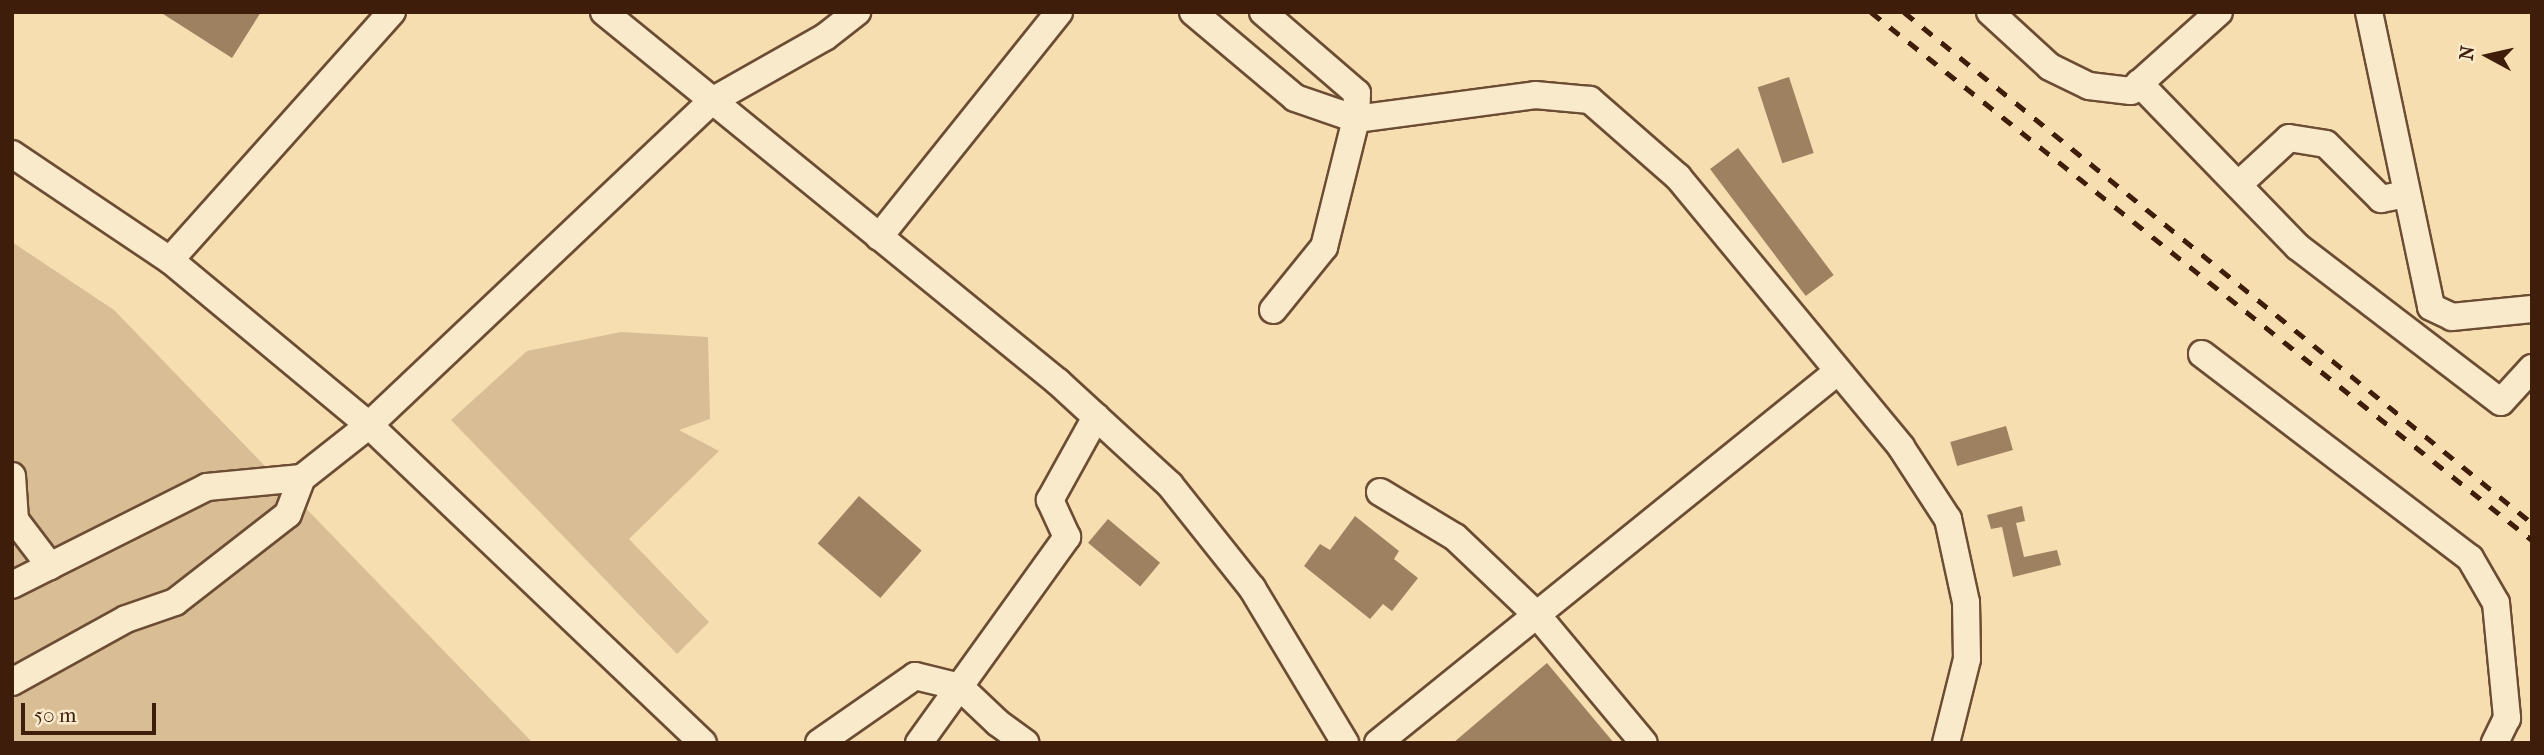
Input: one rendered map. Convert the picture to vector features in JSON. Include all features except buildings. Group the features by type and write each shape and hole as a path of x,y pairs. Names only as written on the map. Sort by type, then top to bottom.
{"street":[{"path":"170,260 392,12"},
{"path":"604,12 710,102 1058,382 1170,485 1252,588 1345,743"},
{"path":"12,682 126,619 175,602 288,514 302,478 369,425 710,102 825,37 858,12"},
{"path":"879,237 1059,12"},
{"path":"1193,12 1295,98 1356,119 1535,94 1590,100 1678,177 1901,447 1948,519 1966,602 1967,659 1946,743"},
{"path":"1263,12 1357,93 1356,119 1324,247 1273,310"},
{"path":"1990,12 2050,67 2088,86 2131,90 2219,12"},
{"path":"2369,12 2431,307 2452,317 2532,309"},
{"path":"2139,83 2298,247 2501,402 2532,368"},
{"path":"2238,185 2289,138 2326,144 2381,199 2407,194"},
{"path":"12,154 170,260 369,425 695,740"},
{"path":"2202,354 2470,558 2496,603 2507,718 2495,743"},
{"path":"1378,743 1837,372"},
{"path":"919,743 1067,537 1050,500 1096,417"},
{"path":"12,476 15,520 50,566"},
{"path":"12,585 207,487 302,478"},
{"path":"1380,492 1455,537 1538,616 1644,743"},
{"path":"819,743 915,676 960,687 999,723 1026,743"}],"shaded area":[{"path":"12,242 114,310 533,743 12,743"},
{"path":"621,332 708,337 710,419 679,430 719,451 629,539 709,622 677,654 451,420 527,351"}],"railway":[{"path":"1871,12 2532,540"},
{"path":"1904,12 2532,523"}]}
